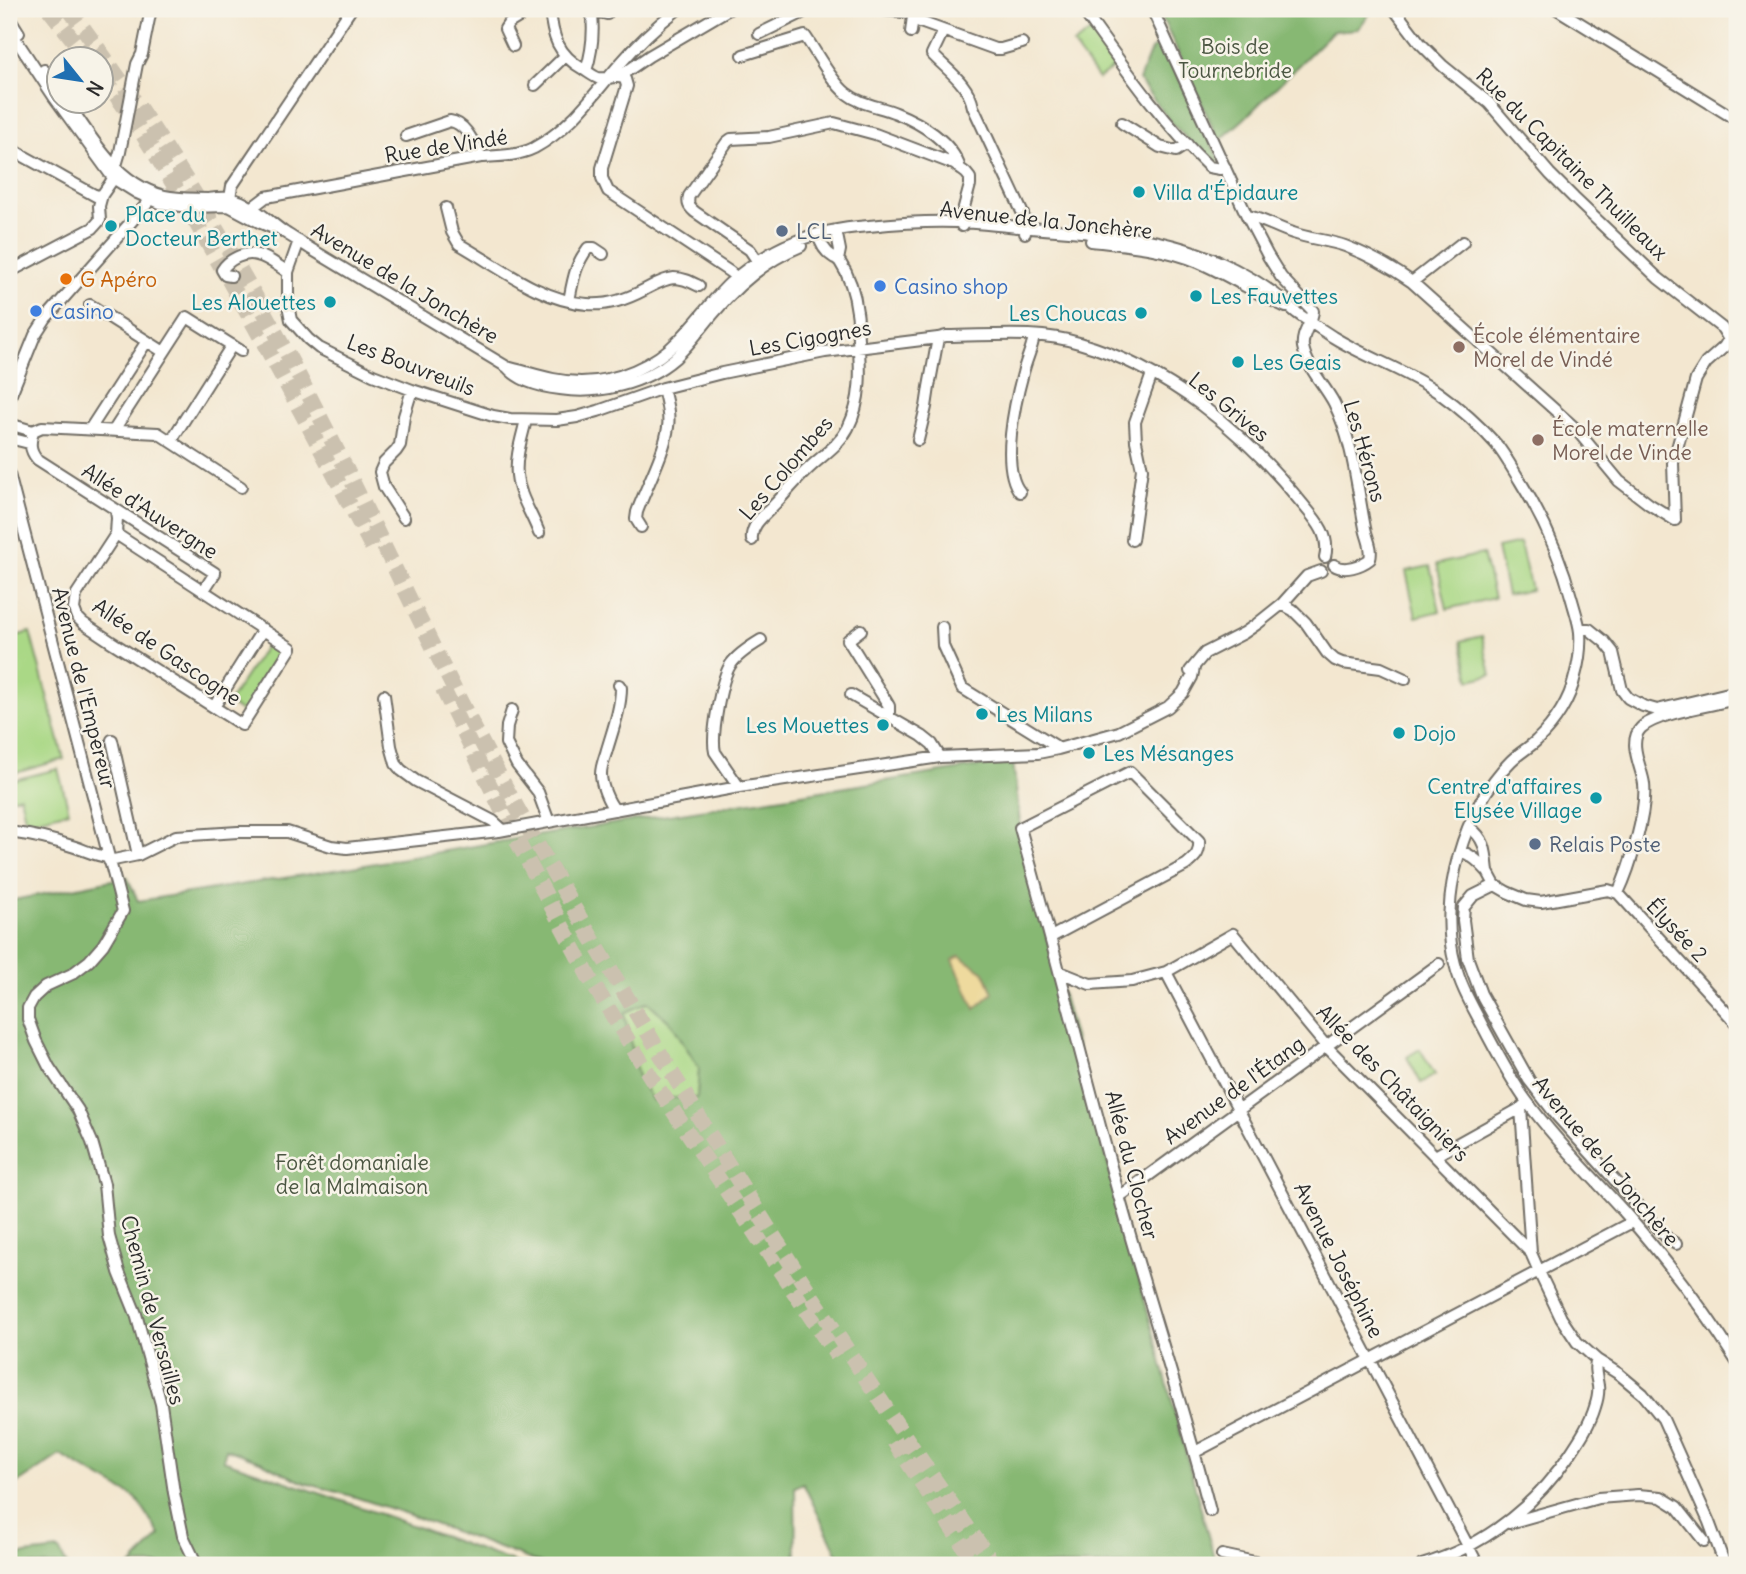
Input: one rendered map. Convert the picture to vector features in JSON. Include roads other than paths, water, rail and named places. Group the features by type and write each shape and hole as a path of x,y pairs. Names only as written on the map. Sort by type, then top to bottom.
{"street":[{"path":"12,271 100,220 99,206 114,173 151,9"},
{"path":"513,46 505,29 509,23 532,9"},
{"path":"550,9 554,35 565,56 575,65 601,78 614,76 729,9"},
{"name":"Rue de Vindé","path":"248,211 266,197 481,157 515,154 534,148 571,121 614,76 641,40 678,9"},
{"path":"759,34 802,13 800,9"},
{"path":"873,9 916,13"},
{"path":"1082,9 1161,116 1209,167 1225,167"},
{"path":"1152,9 1247,216 1268,256 1312,309 1310,322"},
{"name":"Rue du Capitaine Thuilleaux","path":"1394,9 1413,35 1443,66 1489,103 1566,190 1658,278 1733,337 1732,346 1737,352"},
{"path":"1557,9 1737,120"},
{"path":"9,29 114,173 154,197 229,202 232,186 347,10"},
{"path":"586,71 592,46 592,15 595,11 607,14"},
{"path":"916,13 916,20 995,49 1022,43"},
{"path":"911,32 916,13"},
{"path":"9,17 45,76"},
{"path":"943,31 932,54 961,82 971,96 973,107 1023,214 1025,230"},
{"path":"743,55 805,36 837,84 847,93 869,106 896,113 928,130 945,142 960,168"},
{"path":"535,85 565,56"},
{"path":"614,76 625,79 627,86 602,167 602,178 608,191 739,280"},
{"path":"75,116 80,126"},
{"path":"406,136 450,121 457,122 463,127 481,157"},
{"path":"760,265 750,250 689,207 689,196 731,139 769,137 834,123 875,134 960,168 970,178 961,225"},
{"path":"1122,123 1160,147 1176,151 1187,144"},
{"path":"9,148 96,196 102,195"},
{"path":"9,399 35,335 46,318 154,197"},
{"name":"Avenue de la Jonchère","path":"229,202 248,211 261,223 283,231 507,367 541,377 583,382 628,374 672,347 727,286 760,265 776,250 836,233 905,222 1131,237 1201,254 1255,281 1341,342 1409,375 1462,412 1505,456 1530,497 1566,575 1580,629 1578,659 1570,694 1542,735 1509,763 1493,782 1469,827 1460,851 1450,905 1450,940 1455,964 1466,993 1524,1105 1632,1222 1686,1286 1737,1362"},
{"path":"446,208 452,232 459,244 535,289 552,296 588,304 606,303 626,298 664,279 686,279 699,286"},
{"path":"1247,216 1309,238 1343,246 1384,265 1412,282 1575,428 1619,481 1649,505 1675,520 1674,464 1696,379 1706,363 1733,337"},
{"name":"Les Colombes","path":"836,233 840,250 838,260"},
{"name":"Les Colombes","path":"752,540 752,529 765,514 807,469 837,444 855,409 859,390 858,314 850,281 838,260 830,255 819,237"},
{"name":"Les Bouvreuils","path":"299,241 288,272 288,305 292,320 319,348 373,375 493,416 526,420 557,419 598,411"},
{"path":"1412,282 1463,242"},
{"path":"569,301 581,257 588,248 594,248 604,254"},
{"path":"231,276 225,275 222,270 228,262 237,257 255,254 288,272"},
{"path":"90,305 164,352"},
{"path":"114,430 187,317 237,348 171,441"},
{"name":"Les Hérons","path":"1310,322 1305,330 1303,346 1310,367 1335,405 1342,424 1371,549 1370,559 1364,564 1343,569 1334,565"},
{"name":"Les Cigognes","path":"598,411 663,388 812,354 946,336 1034,336 1061,339"},
{"path":"1020,492 1010,471 1009,446 1020,384 1034,336"},
{"path":"918,440 938,338"},
{"name":"Les Grives","path":"1061,339 1127,361 1199,402 1246,442 1279,475 1322,531 1327,545 1325,557"},
{"path":"90,429 147,341"},
{"path":"1132,540 1142,469 1135,422 1152,374"},
{"path":"641,527 636,519 637,512 668,429 663,388"},
{"path":"404,518 384,486 380,472 384,463 400,445 404,416 412,390"},
{"path":"526,420 517,477 538,533"},
{"path":"9,424 158,433 242,488"},
{"path":"9,438 29,443 39,424"},
{"name":"Allée d'Auvergne","path":"29,443 32,453 50,469 215,573 204,590"},
{"name":"Avenue de l'Empereur","path":"9,474 123,911"},
{"path":"116,511 116,534 263,629 214,707"},
{"name":"Allée de Gascogne","path":"116,534 76,595 74,609 77,617 242,725 291,648 263,629"},
{"path":"9,832 36,836 108,859 138,855 176,836 257,831 287,832 331,846 347,848 503,830 739,787 940,757 1038,753 1119,733 1168,707 1183,693 1194,668 1205,653 1244,633 1282,604 1307,576 1321,571 1329,572 1334,565 1332,560 1325,557 1318,563 1321,571"},
{"path":"1282,604 1293,610 1306,623 1335,660 1381,668 1405,679"},
{"path":"943,627 943,646 962,688 1058,749"},
{"path":"861,629 848,640 889,706 889,717"},
{"path":"1580,629 1589,629 1614,652 1622,690 1629,698 1643,706 1657,710 1737,691"},
{"path":"739,787 715,752 715,729 726,672 735,659 761,640"},
{"path":"615,810 601,777 618,711 621,692 619,685"},
{"path":"384,695 391,746 396,764 401,770 416,781 493,821 503,830"},
{"path":"851,695 932,744 940,757"},
{"name":"Élysée 2","path":"1618,893 1633,850 1643,809 1644,785 1635,746 1638,732 1643,726 1657,719 1728,701 1737,702"},
{"path":"512,710 506,743 517,765 538,792 549,822"},
{"path":"113,740 138,855"},
{"name":"Allée du Clocher","path":"1051,937 1186,865 1200,850 1199,842 1130,772 1020,828 1119,1197 1210,1511"},
{"path":"1469,827 1483,840 1489,872 1495,885 1472,896 1464,907 1468,959 1481,994 1529,1080 1668,1239 1676,1244"},
{"path":"1460,851 1476,859 1489,872"},
{"name":"Élysée 2","path":"1495,885 1526,900 1541,902 1608,890 1618,893 1737,1024"},
{"name":"Chemin de Versailles","path":"123,911 103,945 89,961 72,974 46,986 34,997 28,1019 36,1041 78,1110 92,1142 104,1184 109,1236 119,1272 136,1314 161,1404 183,1536 197,1565"},
{"name":"Allée des Châtaigniers","path":"1166,972 1233,934 1326,1046 1531,1253"},
{"name":"Avenue de l'Étang","path":"1119,1197 1439,964"},
{"path":"1060,972 1090,984 1132,981 1166,972"},
{"name":"Avenue Joséphine","path":"1166,972 1478,1565"},
{"path":"1435,1156 1524,1105 1531,1253 1541,1276 1561,1318 1577,1342 1643,1394 1663,1419 1725,1565"},
{"path":"1195,1452 1632,1222"},
{"path":"1422,1565 1468,1547 1506,1524 1560,1469 1587,1428 1596,1406 1599,1389 1594,1365 1597,1360"},
{"path":"1506,1524 1598,1498 1638,1495 1661,1497 1677,1507 1704,1541"},
{"path":"1525,1506 1532,1517"},
{"path":"1222,1555 1269,1565"}],"tunnel":[{"path":"49,9 78,46"},
{"path":"69,9 159,138 215,226 267,317 318,413 492,762 550,867 651,1038 818,1305 994,1565"},
{"path":"116,95 149,143 204,237 277,367 372,547"},
{"path":"443,689 514,835 590,979 652,1079 837,1356"},
{"path":"894,1441 976,1565"}],"place":[{"name":"Villa d'Épidaure","path":"1139,192"},
{"name":"Place du Docteur Berthet","path":"111,226"},
{"name":"LCL","path":"782,231"},
{"name":"G Apéro","path":"66,279"},
{"name":"Casino shop","path":"880,286"},
{"name":"Les Fauvettes","path":"1196,296"},
{"name":"Les Alouettes","path":"330,302"},
{"name":"Casino","path":"36,311"},
{"name":"Les Choucas","path":"1141,313"},
{"name":"École élémentaire Morel de Vindé","path":"1459,347"},
{"name":"Les Geais","path":"1238,362"},
{"name":"École maternelle Morel de Vinde","path":"1538,440"},
{"name":"Les Milans","path":"982,714"},
{"name":"Les Mouettes","path":"883,725"},
{"name":"Dojo","path":"1399,733"},
{"name":"Les Mésanges","path":"1089,753"},
{"name":"Centre d'affaires Elysée Village","path":"1596,798"},
{"name":"Relais Poste","path":"1535,844"}],"park label":[{"name":"Bois de Tournebride","path":"1235,58"},
{"name":"Forêt domaniale de la Malmaison","path":"352,1174"}]}
